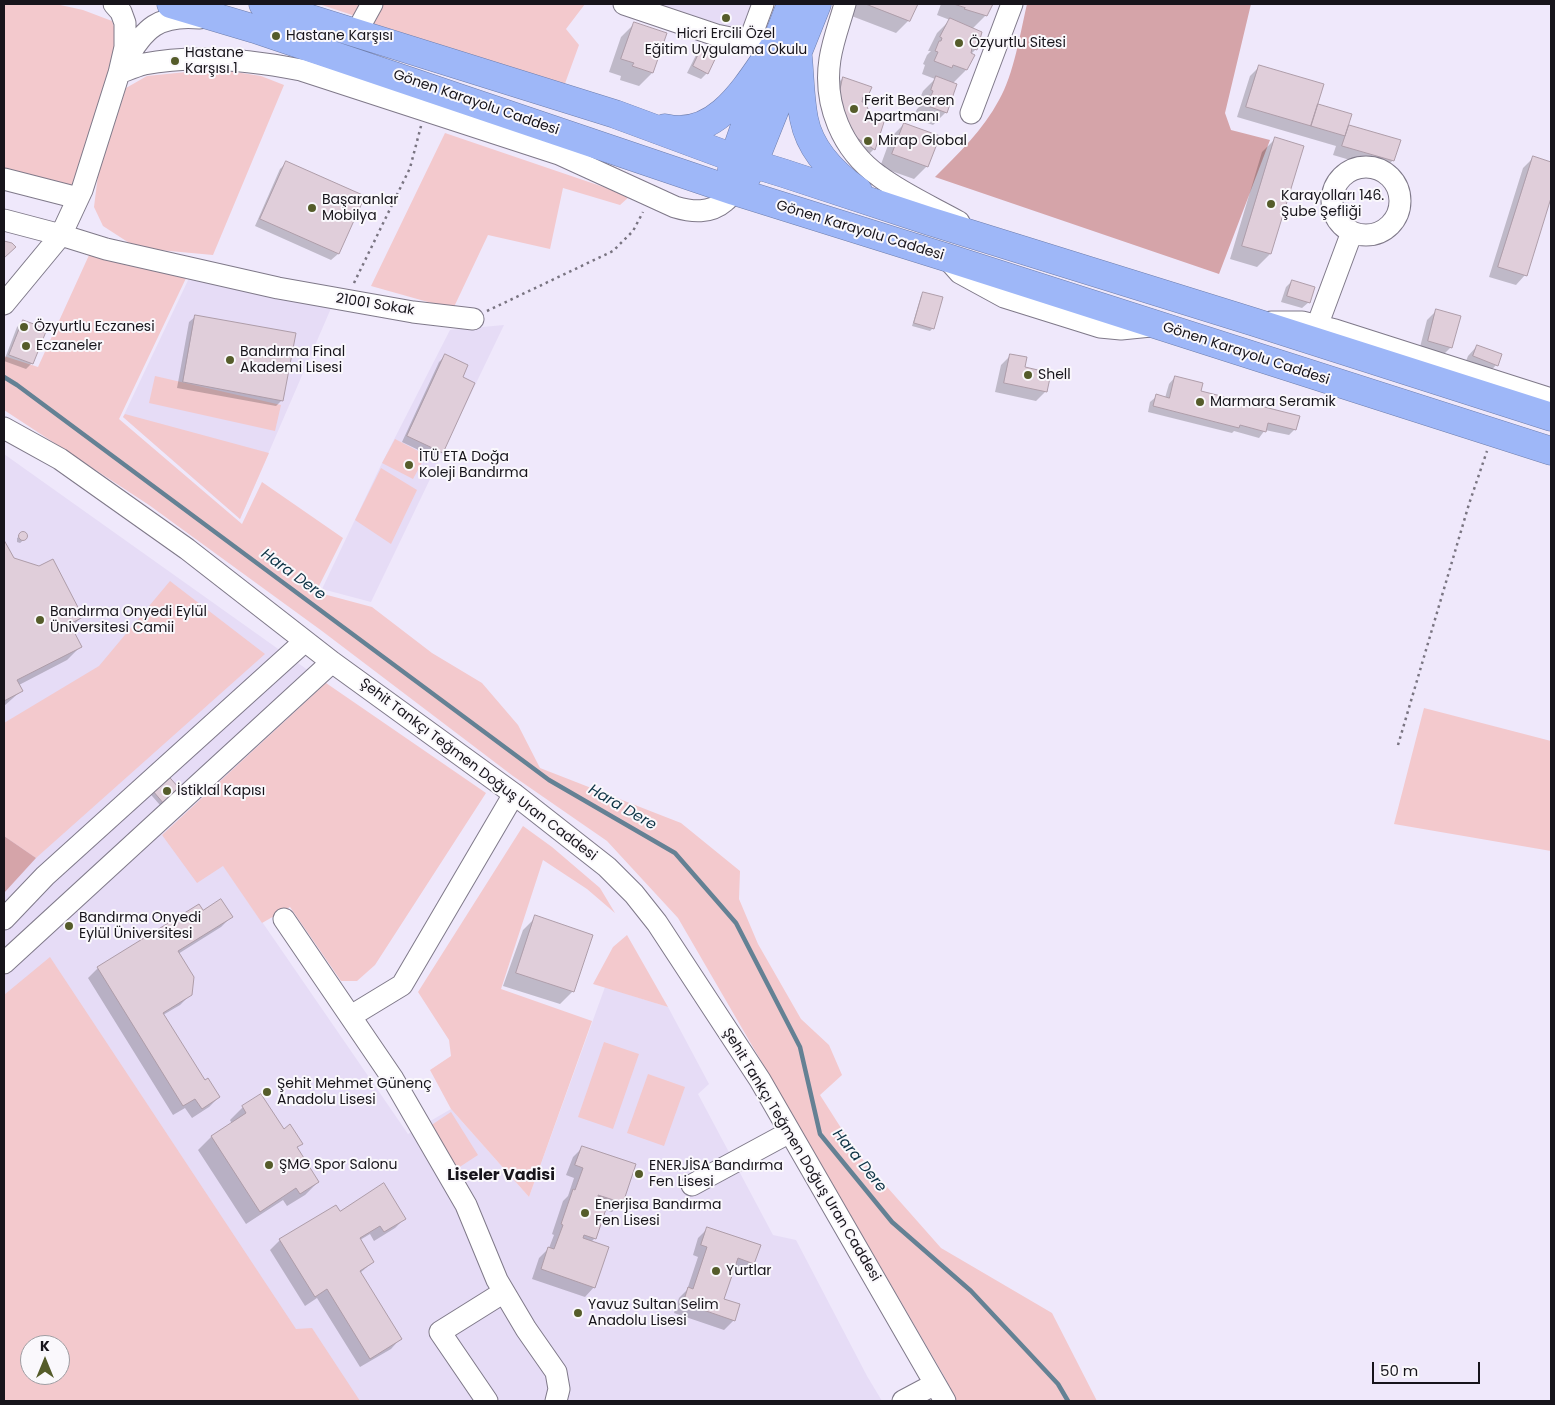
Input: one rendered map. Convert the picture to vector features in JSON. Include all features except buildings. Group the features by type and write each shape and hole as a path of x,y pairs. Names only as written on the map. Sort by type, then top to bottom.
{"highway":[{"name":"Gönen Karayolu Caddesi","path":"171,4 259,16 356,33 615,114 744,161 929,222 1254,322 1551,417"},
{"path":"734,191 746,180 744,161 774,47 791,4"},
{"path":"615,114 676,130 694,129 715,118 734,103 774,47 817,4"},
{"name":"Gönen Karayolu Caddesi","path":"259,16 734,191 1551,451"},
{"path":"774,47 810,138 828,166 839,177 863,194 890,208"}],"street":[{"path":"4,304 61,234 78,198 119,73 125,47 125,23 121,12 114,4"},
{"path":"356,33 372,4"},
{"path":"624,4 709,33 774,47 763,4"},
{"path":"845,4 830,59 829,89 836,119 849,145 867,167 878,176 996,242"},
{"path":"971,113 1012,4"},
{"path":"119,73 137,42 158,22 187,17 259,16"},
{"path":"119,73 143,64 221,60 262,63 301,70 559,154 675,208 691,212 716,207 734,191 748,182 759,178 778,179 898,215 929,222"},
{"path":"4,179 78,198"},
{"name":"21001 Sokak","path":"4,220 61,234 115,251 278,288 413,312 473,319"},
{"path":"1317,326 1352,232"},
{"path":"1254,322 1302,322 1345,333 1551,399"},
{"name":"Şehit Tankçı Teğmen Doğuş Uran Caddesi","path":"4,428 68,465 187,549 332,662 514,794 607,867 634,894 657,923 760,1080 940,1393"},
{"path":"4,919 46,876 305,641"},
{"path":"4,963 332,662"},
{"path":"351,1016 402,985 514,794"},
{"path":"284,919 394,1079 466,1205 497,1280 526,1329 556,1372 559,1389 556,1401"},
{"path":"692,1185 790,1132"},
{"path":"487,1401 440,1332 504,1292"},
{"path":"903,1401 940,1393"}],"path":[{"path":"346,300 410,168 425,110"},
{"path":"473,319 613,251 634,232 650,196"},
{"path":"1398,745 1469,504 1493,433"}],"shaded area":[{"path":"4,4 56,4 83,10 112,21 117,35 112,65 74,187 4,169"},
{"path":"319,4 365,4 358,17"},
{"path":"379,4 585,4 566,29 579,45 563,89 368,26"},
{"name":"Hicri Ercili Özel Eğitim Uygulama Okulu","path":"658,4 756,4 745,32"},
{"path":"1027,4 1251,4 1225,113 1231,130 1270,140 1219,274 935,177 978,131 999,100 1013,66"},
{"path":"216,69 261,76 284,85 213,255 137,248 103,226 94,207 98,175 126,88 147,76"},
{"path":"445,133 630,196 620,205 563,188 550,249 488,235 453,309 371,286"},
{"path":"90,253 188,274 119,419 242,524 262,482 343,538 316,592 372,607 432,653 482,683 518,725 540,768 681,823 740,871 739,899 758,944 801,1019 829,1045 842,1075 820,1095 857,1153 941,1248 1052,1313 1097,1401 957,1401 678,918 607,841 513,776 322,631 149,505 4,410 4,356 38,367"},
{"name":"Bandırma Final Akademi Lisesi","path":"191,274 332,306 240,519 123,417"},
{"name":"İTÜ ETA Doğa Koleji Bandırma","path":"504,325 371,602 322,589 382,463 450,330"},
{"path":"155,376 281,405 275,431 149,403"},
{"path":"125,414 269,453 240,519 123,417"},
{"path":"395,439 426,455 413,479 382,463"},
{"path":"4,454 326,683 162,835 223,865 408,1134 451,1109 529,1197 605,987 668,1007 709,1084 698,1094 773,1235 796,1240 882,1401 4,1401"},
{"path":"381,468 417,490 391,544 355,520"},
{"path":"170,581 265,654 36,858 4,836 4,723 99,666"},
{"path":"326,683 486,793 375,965 357,981 341,981 290,907 262,923 223,866 197,883 162,835"},
{"path":"1424,708 1551,741 1551,851 1394,824"},
{"path":"523,826 552,847 600,888 615,913 587,889 543,860 501,989 592,1021 529,1197 451,1109 430,1070 451,1056 449,1040 418,992"},
{"path":"4,836 36,858 4,893"},
{"path":"627,935 668,1007 593,984 613,947"},
{"path":"50,957 296,1329 312,1328 360,1401 4,1401 4,995"},
{"path":"604,1042 639,1054 613,1129 578,1117"},
{"path":"648,1074 685,1087 664,1146 627,1133"},
{"path":"451,1112 478,1155 455,1170 427,1128"}],"waterway":[{"name":"Hara Dere","path":"4,377 549,780 675,853 736,923 800,1047 820,1134 892,1222 971,1291 1058,1384 1068,1401"}],"place":[{"name":"Hicri Ercili Özel Eğitim Uygulama Okulu","path":"726,18"},
{"name":"Hastane Karşısı","path":"276,36"},
{"name":"Özyurtlu Sitesi","path":"959,43"},
{"name":"Hastane Karşısı 1","path":"175,61"},
{"name":"Ferit Beceren Apartmanı","path":"854,109"},
{"name":"Mirap Global","path":"868,141"},
{"name":"Karayolları 146. Şube Şefliği","path":"1271,204"},
{"name":"Başaranlar Mobilya","path":"312,208"},
{"name":"Özyurtlu Eczanesi","path":"24,327"},
{"name":"Eczaneler","path":"26,346"},
{"name":"Bandırma Final Akademi Lisesi","path":"230,360"},
{"name":"Shell","path":"1028,375"},
{"name":"Marmara Seramik","path":"1200,402"},
{"name":"İTÜ ETA Doğa Koleji Bandırma","path":"409,465"},
{"name":"Bandırma Onyedi Eylül Üniversitesi Camii","path":"40,620"},
{"name":"İstiklal Kapısı","path":"167,791"},
{"name":"Bandırma Onyedi Eylül Üniversitesi","path":"69,926"},
{"name":"Şehit Mehmet Günenç Anadolu Lisesi","path":"267,1092"},
{"name":"ŞMG Spor Salonu","path":"269,1165"},
{"name":"ENERJİSA Bandırma Fen Lisesi","path":"639,1174"},
{"name":"Enerjisa Bandırma Fen Lisesi","path":"585,1213"},
{"name":"Yurtlar","path":"716,1271"},
{"name":"Yavuz Sultan Selim Anadolu Lisesi","path":"578,1313"}],"district":[{"name":"Liseler Vadisi","path":"501,1176"}]}
